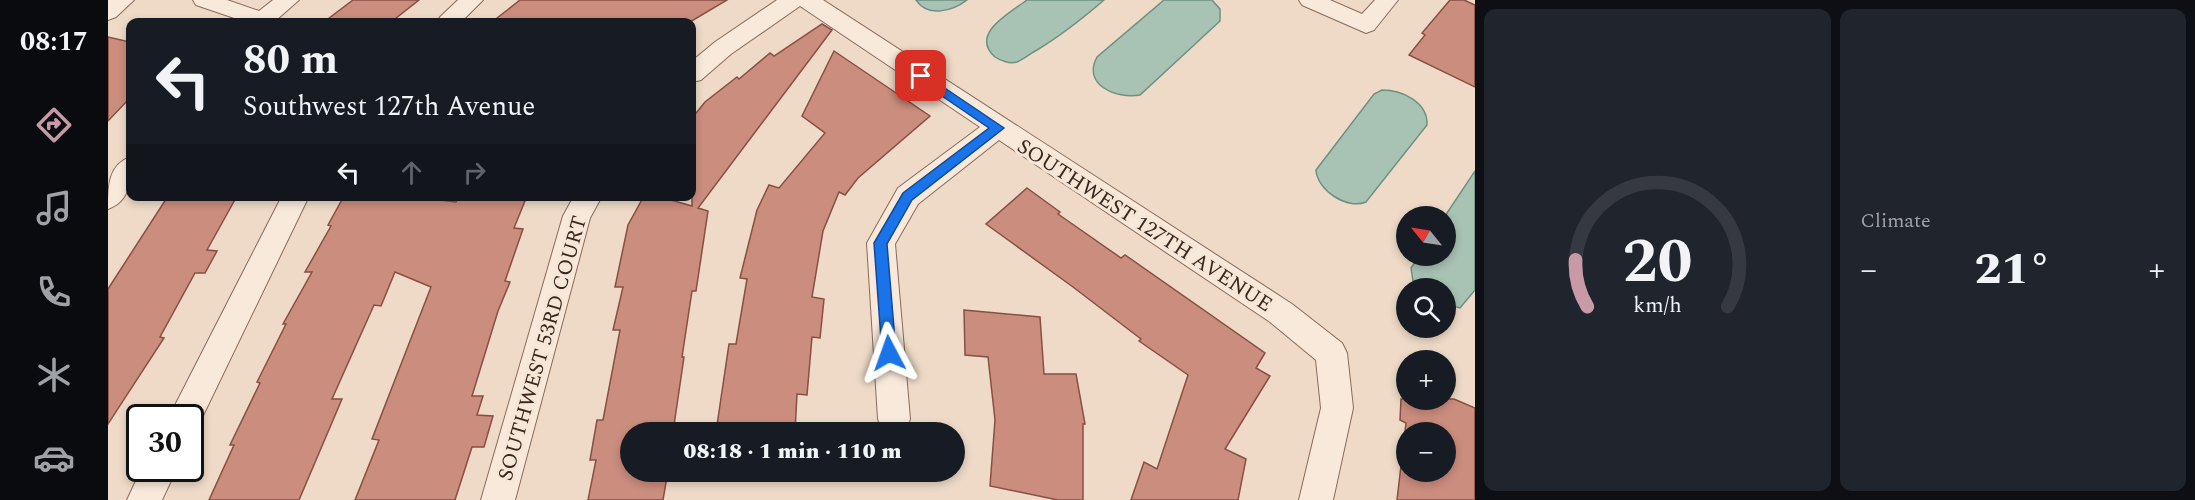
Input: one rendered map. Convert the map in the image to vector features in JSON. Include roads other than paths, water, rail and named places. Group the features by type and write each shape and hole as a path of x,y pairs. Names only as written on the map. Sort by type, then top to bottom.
{"street":[{"path":"108,12 123,0"},
{"path":"204,0 252,18"},
{"path":"264,18 288,0"},
{"path":"452,18 472,0"},
{"path":"696,71 723,48 793,0"},
{"name":"SOUTHWEST 127TH AVENUE","path":"807,0 1281,314 1331,354 1337,408 1316,500"},
{"path":"1310,0 1366,25 1387,0"},
{"path":"894,419 881,243 908,196 998,128"},
{"path":"108,198 126,173"},
{"path":"192,404 293,201"},
{"name":"SOUTHWEST 53RD COURT","path":"498,500 577,216 586,201"},
{"path":"144,500 153,482"}]}
